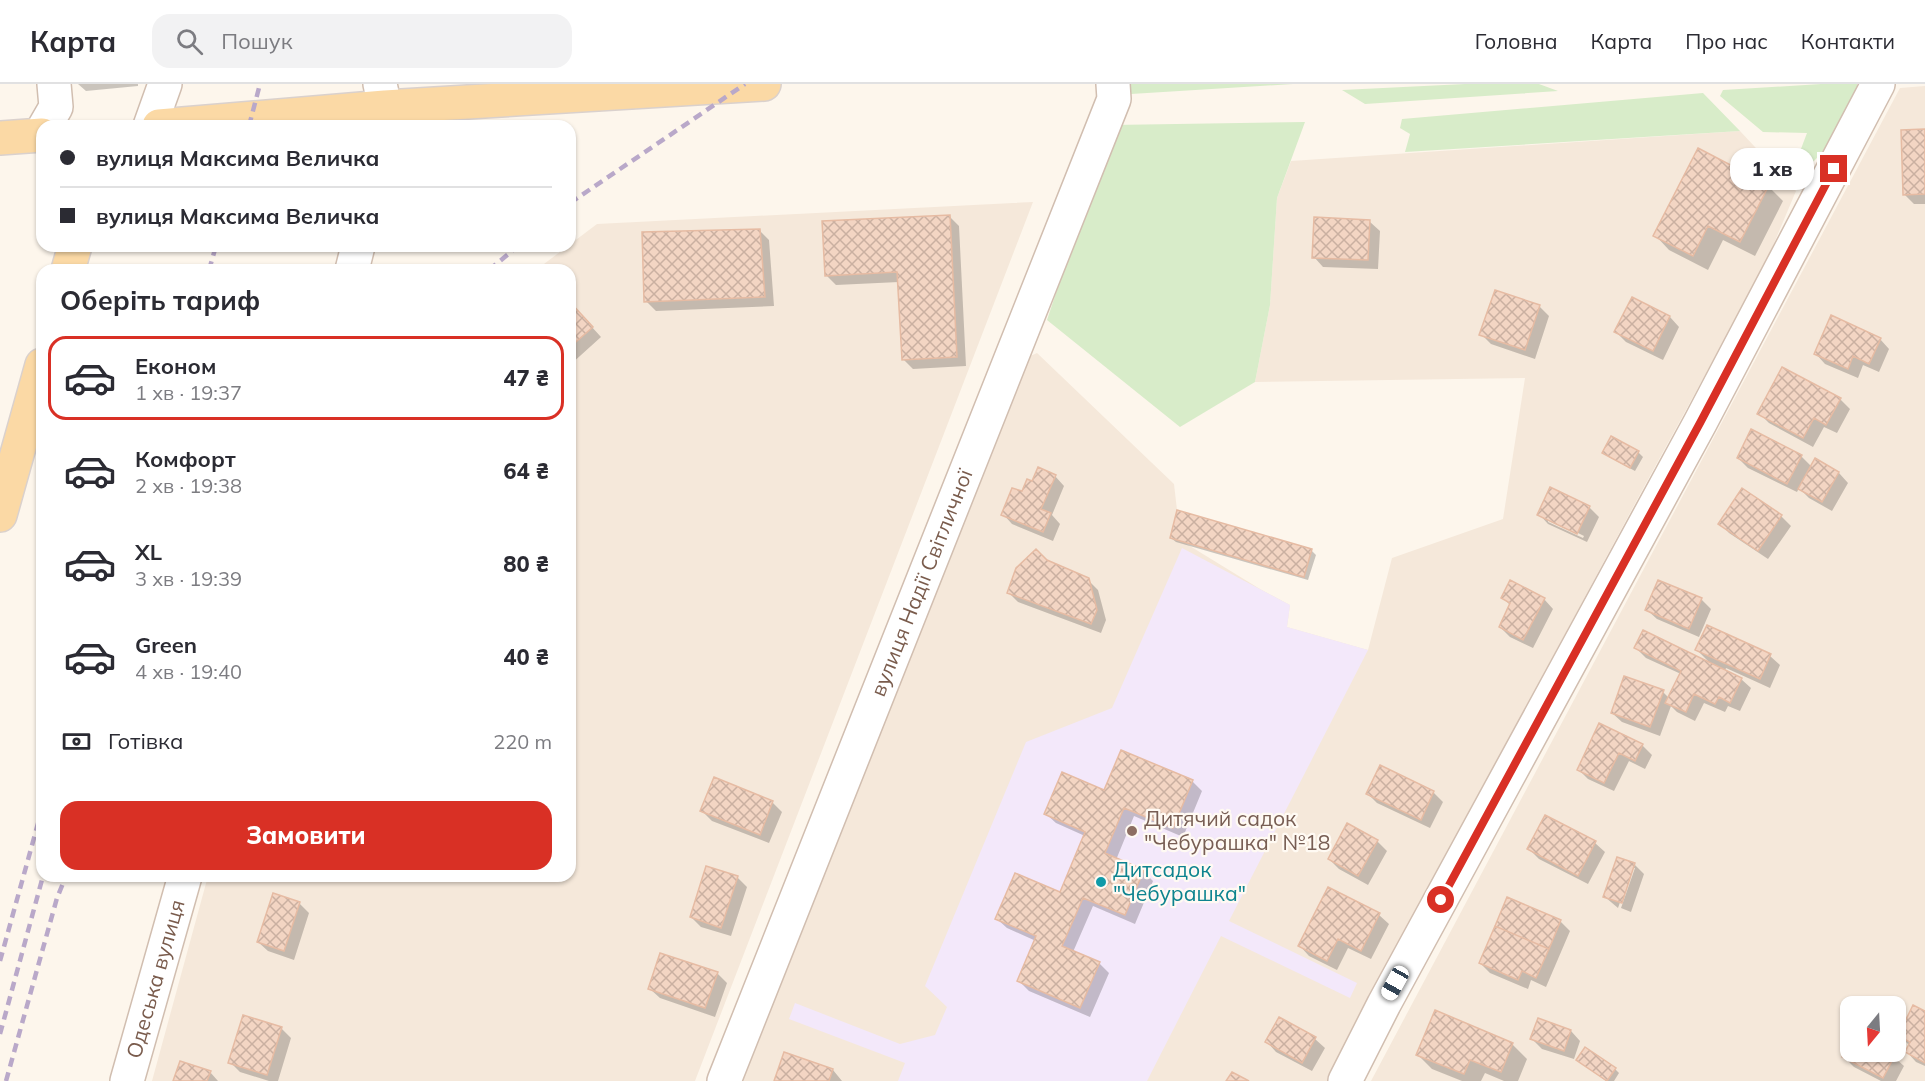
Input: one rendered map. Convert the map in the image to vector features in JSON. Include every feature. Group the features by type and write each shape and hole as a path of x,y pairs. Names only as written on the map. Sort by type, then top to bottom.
{"main road":[{"path":"226,120 383,106 764,84"},
{"path":"0,138 36,133"},
{"path":"0,515 36,386"}],"street":[{"path":"49,120 56,107 54,84"},
{"path":"152,120 165,84"},
{"name":"вулиця Надії Світличної","path":"724,1081 1114,99 1113,84"},
{"path":"1345,1081 1384,1004 1700,423 1878,84"},
{"name":"Одеська вулиця","path":"127,1081 183,882"}],"shaded area":[{"path":"1925,86 1925,1081 1371,1081 1900,88"},
{"path":"1740,131 1796,191 1764,267 1412,919 1334,1081 742,1081 1024,359 1037,353 1174,484 1177,510 1170,538 1185,543 1290,605 1287,627 1368,650 1392,558 1503,519 1525,378 1255,382 1270,305 1277,198 1291,161"},
{"path":"1033,202 695,1081 152,1081 206,882 576,882 576,264 544,264 560,252 576,252 576,240 597,224"},
{"name":"Дитячий садок \"Чебурашка\" №18","path":"1182,548 1290,605 1287,627 1368,650 1229,921 1357,983 1350,998 1221,936 1147,1081 898,1081 905,1063 789,1019 795,1003 900,1044 935,1035 947,1007 925,986 1026,742 1112,708"}],"green space":[{"path":"1130,84 1293,84 1131,94"},
{"path":"1465,84 1539,84 1558,91 1365,104 1342,90"},
{"path":"1857,84 1848,112 1833,136 1819,156 1807,163 1796,162 1807,133 1763,132 1720,96 1723,90"},
{"path":"1703,93 1740,131 1405,152 1410,134 1400,128 1402,119"},
{"path":"1305,122 1277,198 1270,305 1255,382 1180,427 1047,320 1112,125"}],"building":[{"path":"1925,129 1925,194 1903,195 1901,130"},
{"path":"1698,148 1769,185 1740,242 1708,226 1693,256 1653,236"},
{"path":"950,215 957,357 902,360 897,272 825,276 822,221"},
{"path":"1314,217 1370,220 1368,260 1312,258"},
{"path":"760,229 765,297 644,302 642,232"},
{"path":"1495,290 1540,305 1525,350 1479,335"},
{"path":"1632,297 1670,316 1653,351 1614,332"},
{"path":"576,309 593,327 576,342"},
{"path":"1831,315 1881,338 1869,364 1853,356 1848,369 1814,354"},
{"path":"1782,367 1841,398 1826,425 1814,418 1803,438 1757,414"},
{"path":"1751,429 1802,455 1787,484 1737,458"},
{"path":"1611,436 1639,451 1630,468 1602,453"},
{"path":"1815,458 1839,472 1822,502 1798,489"},
{"path":"1038,467 1056,475 1041,509 1051,513 1043,532 1001,515 1012,488 1022,491 1027,479 1032,481"},
{"path":"1550,487 1590,506 1577,534 1537,515"},
{"path":"1742,488 1782,515 1758,551 1718,524"},
{"path":"1177,510 1312,549 1304,577 1170,538"},
{"path":"1036,549 1047,560 1089,578 1097,610 1091,624 1007,593 1016,568"},
{"path":"1510,580 1545,598 1523,640 1499,627 1510,603 1501,598"},
{"path":"1658,580 1702,598 1689,629 1645,610"},
{"path":"1707,625 1771,654 1760,679 1695,650"},
{"path":"1643,630 1742,678 1730,703 1719,697 1715,704 1694,694 1686,712 1665,703 1681,671 1634,648"},
{"path":"1624,676 1664,690 1650,727 1611,713"},
{"path":"1599,723 1643,744 1635,761 1619,753 1604,783 1577,770"},
{"name":"Дитсадок \"Чебурашка\"","path":"1121,750 1193,780 1173,828 1124,808 1105,853 1144,870 1125,915 1083,898 1062,946 1100,962 1080,1008 1017,981 1036,936 995,919 1015,873 1060,892 1085,832 1044,814 1062,772 1104,790"},
{"path":"1380,765 1434,791 1421,820 1366,794"},
{"path":"714,777 773,801 760,835 700,811"},
{"path":"1545,815 1596,841 1578,876 1527,849"},
{"path":"1347,823 1378,840 1358,876 1328,859"},
{"path":"1617,857 1635,863 1622,903 1603,897"},
{"path":"706,866 738,876 721,928 690,917"},
{"path":"1328,887 1380,913 1361,951 1338,939 1327,961 1298,946"},
{"path":"273,893 300,902 284,951 257,942"},
{"path":"1507,897 1561,920 1549,949 1495,926"},
{"path":"1495,926 1549,949 1536,978 1522,971 1518,980 1479,963"},
{"path":"660,953 718,972 705,1008 648,989"},
{"path":"1913,1005 1925,1011 1925,1063 1906,1053 1910,1042 1906,1040 1906,1019"},
{"path":"1435,1010 1513,1043 1501,1072 1470,1060 1464,1074 1416,1055"},
{"path":"243,1015 282,1027 267,1075 228,1063"},
{"path":"1279,1017 1316,1037 1302,1063 1265,1042"},
{"path":"1538,1018 1571,1030 1564,1051 1530,1039"},
{"path":"1585,1047 1616,1068 1607,1081 1576,1060"},
{"path":"784,1052 833,1069 829,1081 774,1081"},
{"path":"180,1061 211,1071 207,1081 173,1081"},
{"path":"1852,1062 1891,1062 1883,1078"},
{"path":"1232,1072 1249,1081 1226,1081"}],"railway":[{"path":"251,120 260,84"},
{"path":"576,199 745,84"},
{"path":"211,264 214,252"},
{"path":"496,264 511,252"},
{"path":"0,961 36,831"},
{"path":"0,1034 41,882"},
{"path":"6,1081 57,898 64,882"}],"place":[{"name":"Дитячий садок \"Чебурашка\" №18","path":"1132,831"},
{"name":"Дитсадок \"Чебурашка\"","path":"1101,882"}],"route":[{"path":"1441,900 1700,423 1834,169"}]}
